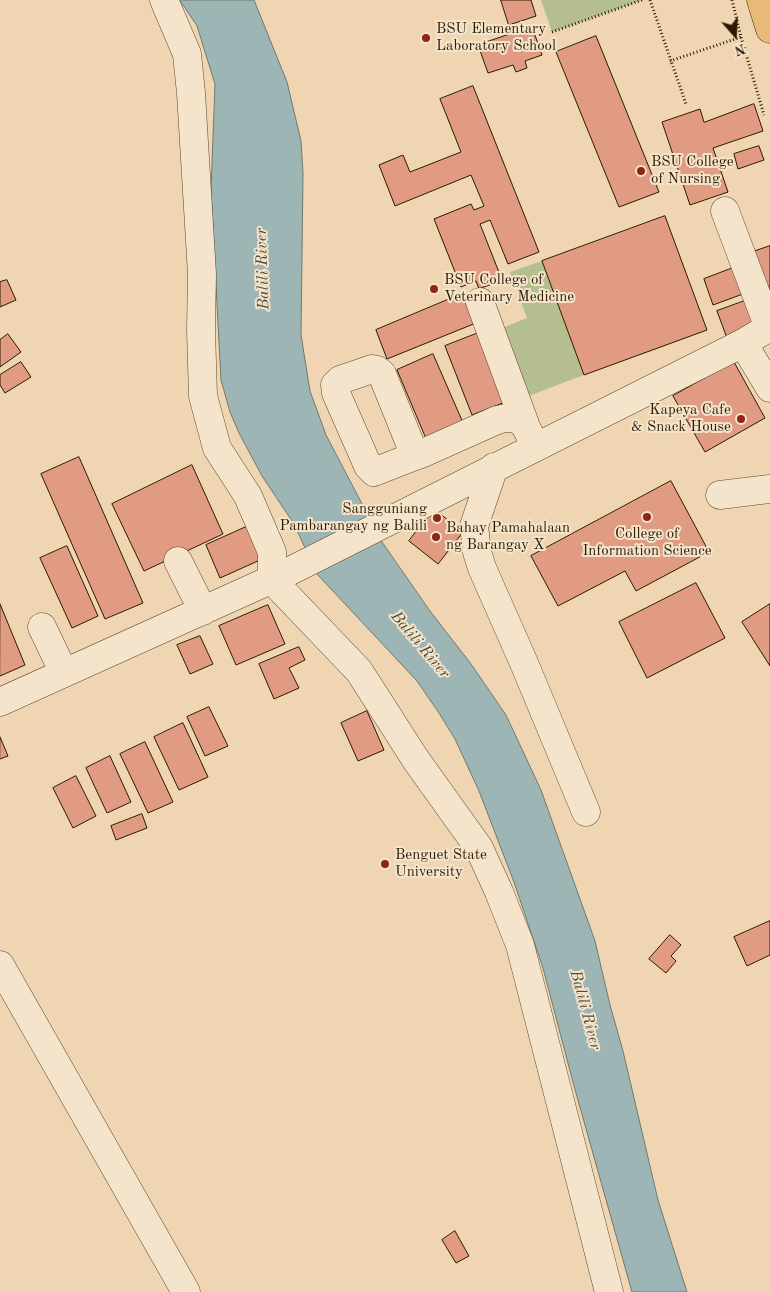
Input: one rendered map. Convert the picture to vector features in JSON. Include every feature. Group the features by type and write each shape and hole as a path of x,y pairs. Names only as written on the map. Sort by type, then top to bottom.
{"highway":[{"path":"761,0 770,29"}],"street":[{"path":"164,0 187,54 190,79 202,274 203,396 217,448 248,496 280,576 359,671 416,760 479,848 520,945 609,1292"},
{"path":"0,702 280,576 482,473 530,435 743,343 769,328 725,211"},
{"path":"480,302 530,435"},
{"path":"743,343 770,388"},
{"path":"482,473 425,452 497,420 510,418 530,435"},
{"path":"482,473 474,526 477,552 482,568 586,812"},
{"path":"720,495 770,489"},
{"path":"178,561 203,611"},
{"path":"42,627 64,673"},
{"path":"0,965 186,1292"}],"path":[{"path":"552,32 642,0"},
{"path":"650,0 686,104"},
{"path":"732,0 764,115"},
{"path":"670,61 741,37"}],"green space":[{"path":"541,0 642,0 552,32"},
{"path":"542,261 584,375 523,398 497,330 527,318 510,272"}],"water":[{"name":"Balili River","path":"180,0 254,0 287,82 301,141 303,173 301,335 310,391 326,435 382,542 506,715 541,790 595,941 658,1200 687,1292 632,1292 543,968 514,882 479,791 455,739 417,681 317,574 294,524 262,476 230,412 221,380 211,191 215,84 197,26"}],"building":[{"path":"501,0 531,0 536,16 509,25"},
{"path":"532,27 542,55 525,61 527,68 516,72 513,65 488,73 478,45"},
{"path":"596,36 659,192 619,207 556,52"},
{"path":"473,86 539,252 508,264 490,220 480,224 502,280 479,289 476,281 461,287 434,219 471,204 474,210 484,206 471,175 395,206 379,165 403,155 410,172 461,152 440,99"},
{"path":"754,104 763,131 713,148 728,192 690,205 662,122 700,109 704,122"},
{"path":"759,146 764,160 738,169 734,154"},
{"path":"665,216 707,330 584,375 542,261"},
{"path":"770,246 770,298 747,254"},
{"path":"741,265 751,291 713,305 704,279"},
{"path":"7,280 16,300 0,307 0,282"},
{"path":"464,293 476,323 387,359 376,330"},
{"path":"750,299 760,325 727,338 717,311"},
{"path":"481,332 508,401 472,415 445,346"},
{"path":"8,334 21,352 0,367 0,340"},
{"path":"433,354 464,425 427,441 397,370"},
{"path":"21,362 31,377 5,393 0,385 0,375"},
{"path":"734,362 765,418 705,452 673,396"},
{"path":"79,457 143,603 105,619 41,474"},
{"path":"192,465 223,534 144,571 112,504"},
{"name":"College of Information Science","path":"671,481 709,552 636,591 625,571 558,606 531,556"},
{"name":"Bahay Pamahalaan ng Barangay X","path":"434,509 463,532 438,564 409,541"},
{"path":"255,523 269,556 220,578 206,545"},
{"path":"67,546 98,616 72,628 40,558"},
{"path":"696,583 725,638 647,678 619,622"},
{"path":"0,604 25,665 0,676"},
{"path":"770,604 770,666 742,622"},
{"path":"268,605 285,644 236,665 219,626"},
{"path":"200,636 213,664 190,674 177,645"},
{"path":"299,647 305,660 289,668 299,688 274,699 259,664"},
{"path":"209,707 228,746 205,756 187,717"},
{"path":"367,711 384,750 358,761 341,723"},
{"path":"183,723 208,777 179,790 154,737"},
{"path":"0,737 8,756 0,759"},
{"path":"145,742 173,802 148,813 120,754"},
{"path":"110,756 131,802 107,813 86,768"},
{"path":"76,776 96,816 73,828 53,788"},
{"path":"142,814 147,828 116,840 111,826"},
{"path":"770,921 770,955 747,966 734,937"},
{"path":"670,935 681,945 671,956 676,961 666,973 649,959"},
{"path":"455,1231 469,1256 456,1263 442,1240"}],"place":[{"name":"BSU Elementary Laboratory School","path":"426,38"},
{"name":"BSU College of Nursing","path":"641,171"},
{"name":"BSU College of Veterinary Medicine","path":"434,289"},
{"name":"Kapeya Cafe & Snack House","path":"741,419"},
{"name":"College of Information Science","path":"647,517"},
{"name":"Sangguniang Pambarangay ng Balili","path":"437,518"},
{"name":"Bahay Pamahalaan ng Barangay X","path":"436,537"},
{"name":"Benguet State University","path":"385,864"}]}
